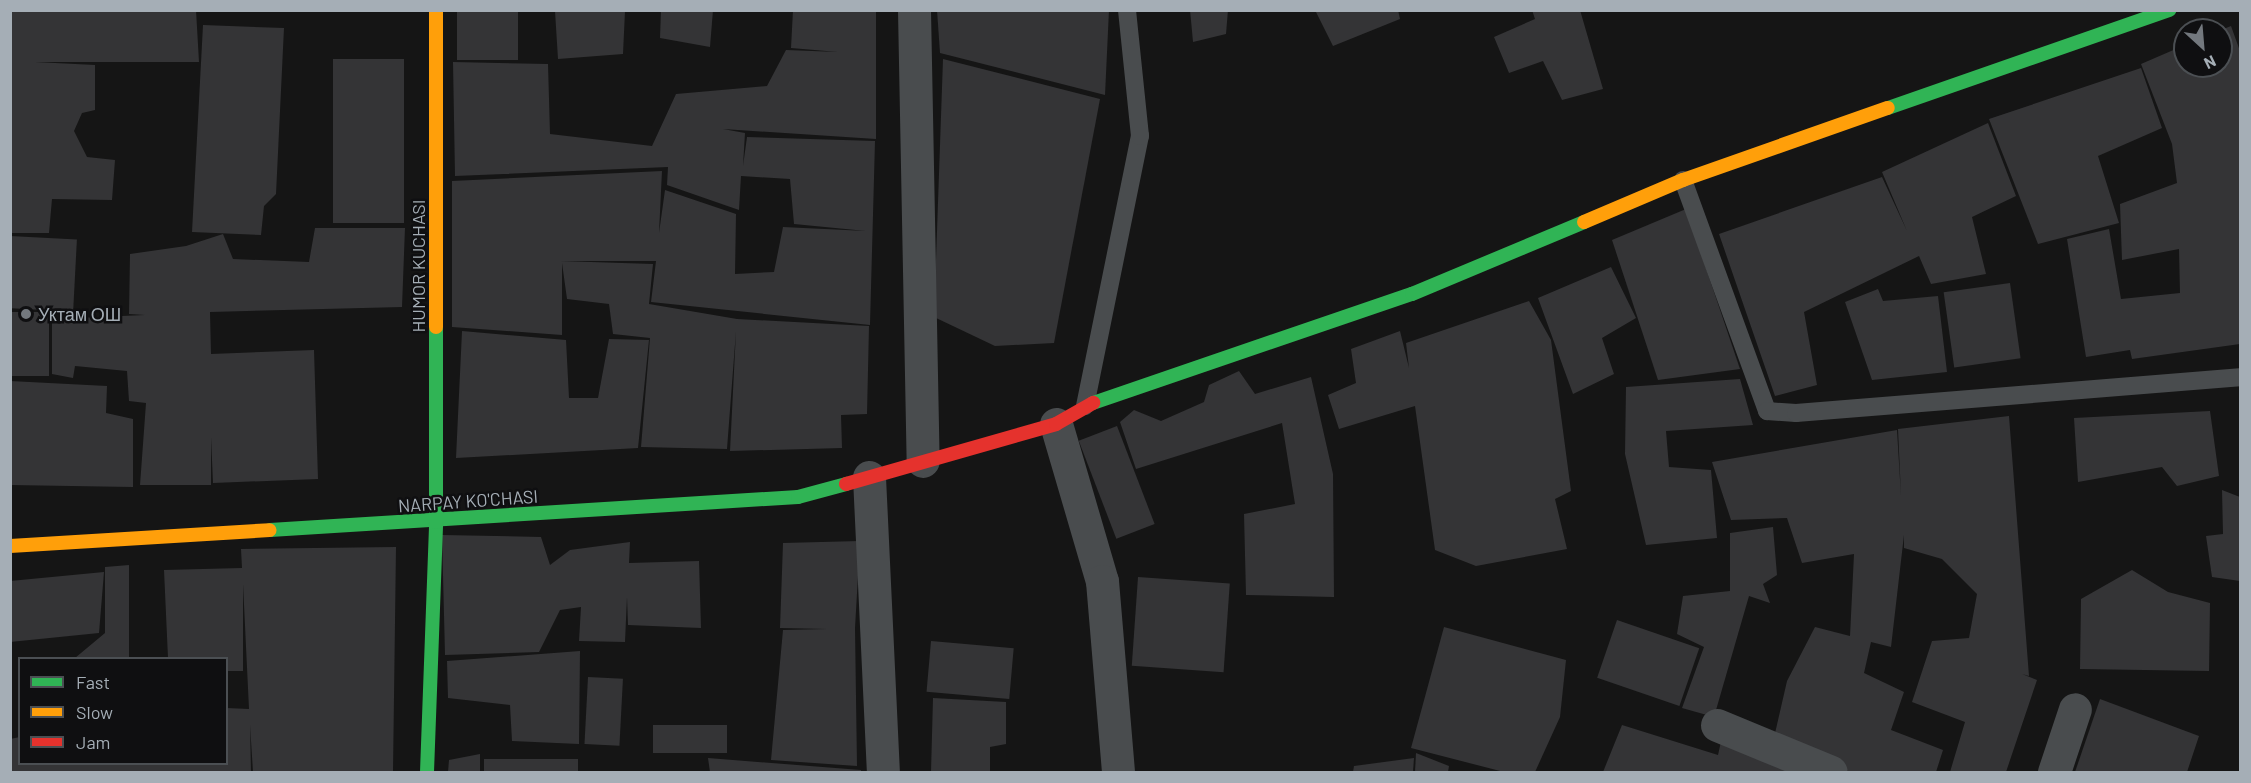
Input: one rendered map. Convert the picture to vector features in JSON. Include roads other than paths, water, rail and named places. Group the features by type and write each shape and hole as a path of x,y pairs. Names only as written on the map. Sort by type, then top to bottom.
{"street":[{"name":"HUMOR KUCHASI","path":"427,772 436,522 436,10"},
{"path":"914,10 923,461"},
{"name":"NARPAY KO'CHASI","path":"10,546 436,522 798,497 1056,424 1085,406 1412,294 1683,180 2169,10"},
{"path":"1056,424 1102,581 1118,772"},
{"path":"868,477 883,772"},
{"path":"2054,772 2074,709"},
{"path":"1717,725 1831,772"}],"lane":[{"path":"1085,406 1140,136 1127,10"},
{"path":"1683,180 1767,411 1796,413 2241,377"}],"place":[{"name":"Уктам ОШ","path":"26,314"}]}
